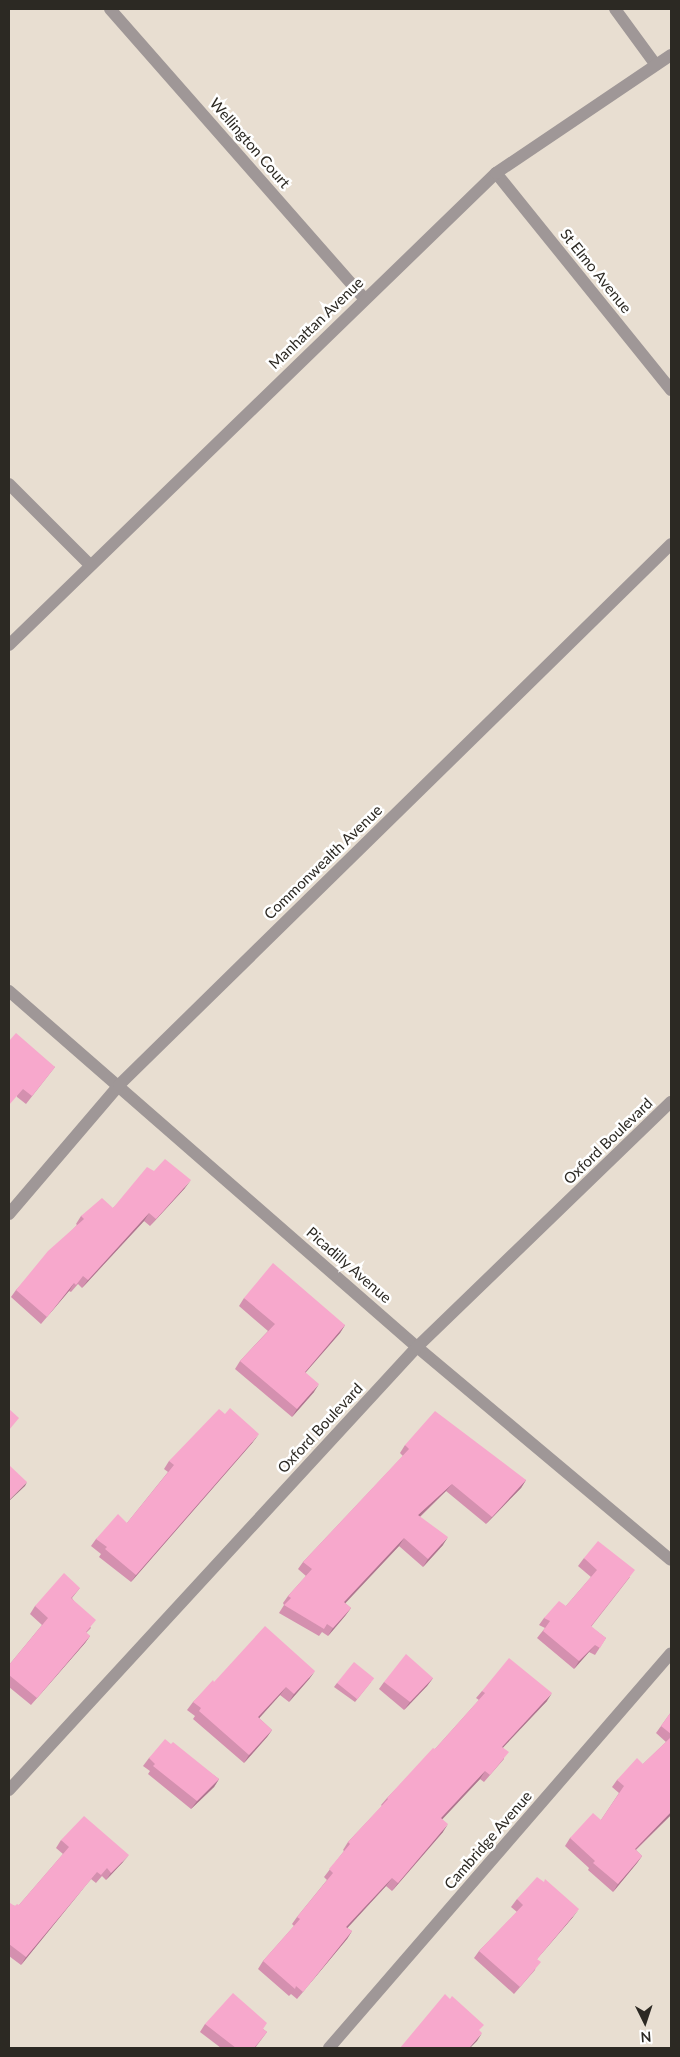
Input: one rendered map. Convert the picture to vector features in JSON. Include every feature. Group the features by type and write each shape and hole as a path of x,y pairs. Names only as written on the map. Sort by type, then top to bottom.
{"street":[{"name":"Wellington Court","path":"110,9 365,299"},
{"path":"616,9 656,65"},
{"name":"Manhattan Avenue","path":"9,646 90,565 496,173 671,55"},
{"name":"St Elmo Avenue","path":"496,173 671,390"},
{"path":"9,484 90,565"},
{"name":"Commonwealth Avenue","path":"9,1214 119,1085 671,544"},
{"name":"Picadilly Avenue","path":"9,991 417,1347 671,1560"},
{"name":"Oxford Boulevard","path":"9,1790 417,1347 671,1102"},
{"name":"Cambridge Avenue","path":"329,2048 671,1653"}],"building":[{"path":"16,1033 55,1067 32,1096 23,1089 9,1105 9,1041"},
{"path":"165,1159 191,1180 156,1219 149,1213 88,1280 83,1276 76,1285 74,1283 47,1317 16,1290 48,1251 84,1219 81,1216 102,1198 113,1208 147,1167 154,1171"},
{"path":"273,1263 345,1325 305,1372 319,1384 297,1409 240,1361 275,1324 244,1298"},
{"path":"230,1408 259,1434 136,1575 96,1539 118,1514 127,1523 174,1465 169,1461 219,1409 225,1414"},
{"path":"9,1409 19,1418 9,1430"},
{"path":"435,1411 526,1480 492,1517 452,1484 418,1515 448,1537 428,1559 404,1538 344,1602 351,1608 333,1628 327,1624 324,1629 284,1605 291,1598 288,1596 312,1569 303,1562 409,1449 405,1445"},
{"path":"9,1465 27,1482 9,1500"},
{"path":"598,1541 635,1570 591,1626 606,1638 600,1648 595,1645 579,1661 543,1631 550,1621 544,1618 559,1601 566,1606 597,1570 584,1558"},
{"path":"64,1573 80,1588 71,1598 96,1620 86,1632 90,1636 37,1698 9,1675 9,1665 48,1618 35,1606"},
{"path":"265,1626 315,1671 294,1694 286,1687 258,1717 272,1730 249,1755 199,1711 201,1708 193,1702"},
{"path":"406,1654 433,1678 410,1702 384,1682"},
{"path":"509,1658 552,1693 502,1747 509,1752 490,1775 485,1771 441,1818 448,1824 398,1883 392,1878 346,1927 352,1931 303,1992 296,1986 295,1989 263,1961 300,1919 297,1917 333,1873 329,1869 350,1844 348,1842 485,1693 482,1691"},
{"path":"354,1662 374,1678 357,1699 337,1683"},
{"path":"671,1712 671,1734 661,1726"},
{"path":"671,1737 671,1812 635,1849 642,1856 618,1884 593,1863 595,1861 570,1838 593,1813 601,1820 624,1786 617,1780 637,1758 643,1764"},
{"path":"165,1739 171,1744 173,1742 219,1779 197,1801 153,1766 155,1764 149,1758"},
{"path":"84,1816 129,1855 111,1873 107,1868 101,1875 97,1872 26,1957 9,1944 9,1904 19,1905 69,1847 61,1840"},
{"path":"537,1877 544,1882 545,1879 579,1909 537,1959 541,1962 520,1987 479,1951 523,1905 517,1899"},
{"path":"233,1993 267,2023 263,2029 267,2032 254,2048 236,2048 205,2024"},
{"path":"445,1994 450,1999 452,1996 484,2025 479,2030 482,2033 469,2048 400,2048"}]}
